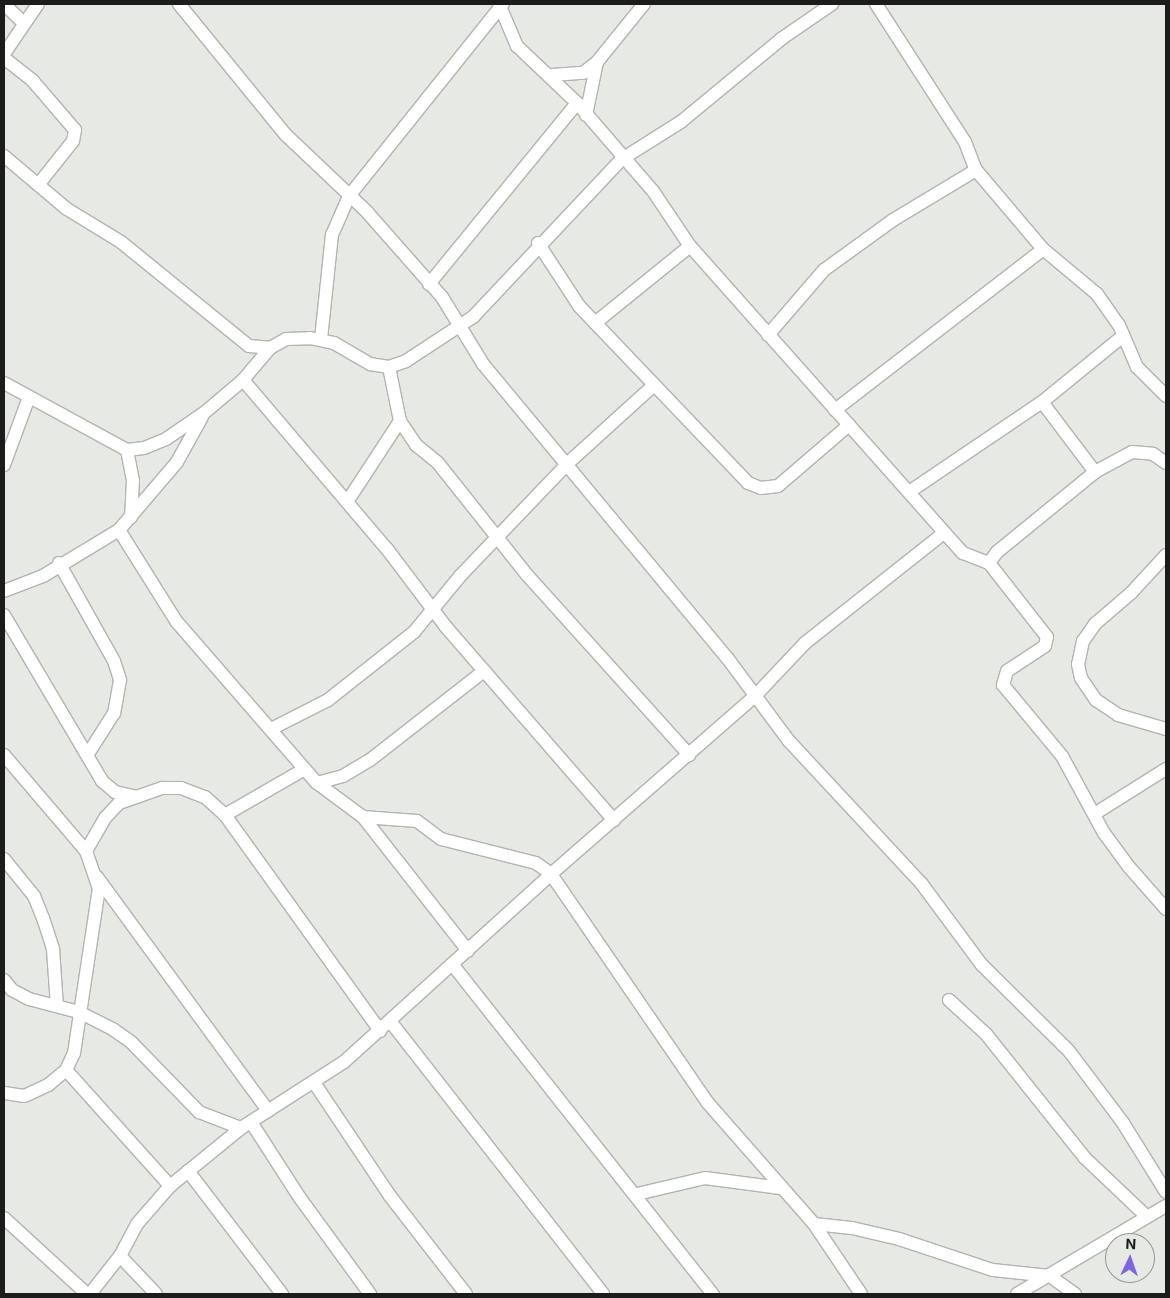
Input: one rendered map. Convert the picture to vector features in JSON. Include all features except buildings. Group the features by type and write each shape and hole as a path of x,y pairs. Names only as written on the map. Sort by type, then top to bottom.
{"street":[{"path":"4,4 24,23"},
{"path":"4,54 38,4"},
{"path":"179,4 286,135 389,235 442,297 484,364 728,659 754,697 789,741 921,883 982,965 1069,1051 1123,1123 1166,1192"},
{"path":"552,75 576,76 597,62 644,4"},
{"path":"811,4 828,6"},
{"path":"876,4 965,142 976,170 1043,250 1096,294 1123,336 1137,367 1166,396"},
{"path":"321,339 332,235 349,196 501,5"},
{"path":"501,5 517,46 552,75 577,103 622,159 653,191 690,246 944,533 963,553 989,563 1047,637 1044,646 1008,671 1003,685 1062,756 1096,813 1104,833 1164,902"},
{"path":"4,384 127,450 144,448 166,439 204,413 242,380 270,348 286,339 321,339 370,364 389,367 458,325 502,289 538,243 622,159 682,121 828,6"},
{"path":"4,58 32,80 75,130 73,141 38,184"},
{"path":"586,115 597,62"},
{"path":"429,284 577,103"},
{"path":"4,156 67,210 121,242 249,346 270,348"},
{"path":"768,335 824,270 893,220 976,170"},
{"path":"538,243 566,288 595,323 653,386 748,483 761,488 778,486 849,425"},
{"path":"595,323 690,246"},
{"path":"835,410 1043,250"},
{"path":"909,492 1042,402 1123,336"},
{"path":"249,346 254,367"},
{"path":"389,367 400,421 497,538 689,755"},
{"path":"242,380 347,502 484,671 614,820"},
{"path":"273,728 328,700 434,611 461,575 567,464 653,386"},
{"path":"4,466 29,397"},
{"path":"1042,402 1095,472"},
{"path":"4,591 43,576 59,564 119,530 177,462 204,413"},
{"path":"347,502 400,421"},
{"path":"127,450 133,480 131,517"},
{"path":"989,563 997,552 1095,472 1132,452 1153,454 1166,464"},
{"path":"119,530 176,621 273,728 303,770 317,783 362,816 468,951"},
{"path":"4,1218 88,1294 120,1256 137,1224 170,1186 246,1125 315,1084 380,1031 551,874 754,697 805,643 944,533"},
{"path":"1166,555 1131,593 1095,624 1082,641 1078,664 1081,678 1096,700 1118,715 1166,729"},
{"path":"59,564 114,661 120,680 114,713 88,754"},
{"path":"4,615 88,754 102,781 114,792 136,796"},
{"path":"317,783 343,776 370,760 484,671"},
{"path":"4,755 86,851 97,877 268,1111"},
{"path":"1096,813 1166,769"},
{"path":"225,815 303,770"},
{"path":"86,851 106,817 119,803 162,788 181,788 205,797 225,815 380,1031"},
{"path":"362,816 418,820 441,840 536,863 551,874 707,1102 780,1188 814,1224 861,1294"},
{"path":"4,859 34,896 43,918 53,949 57,1006"},
{"path":"4,1093 24,1096 48,1085 66,1070 74,1054 79,1012 95,935 97,877"},
{"path":"452,964 637,1194 713,1294"},
{"path":"4,980 12,990 79,1012 131,1042 199,1112 246,1125 370,1294"},
{"path":"950,1000 986,1034 1085,1158 1145,1215"},
{"path":"390,1021 603,1294"},
{"path":"66,1070 170,1186"},
{"path":"315,1084 390,1196 466,1294"},
{"path":"188,1171 282,1294"},
{"path":"637,1194 705,1178 780,1188"},
{"path":"1018,1294 1050,1276 1145,1215 1166,1206"},
{"path":"814,1224 852,1228 899,1239 993,1270 1050,1276 1075,1294"},
{"path":"120,1256 156,1294"}]}
